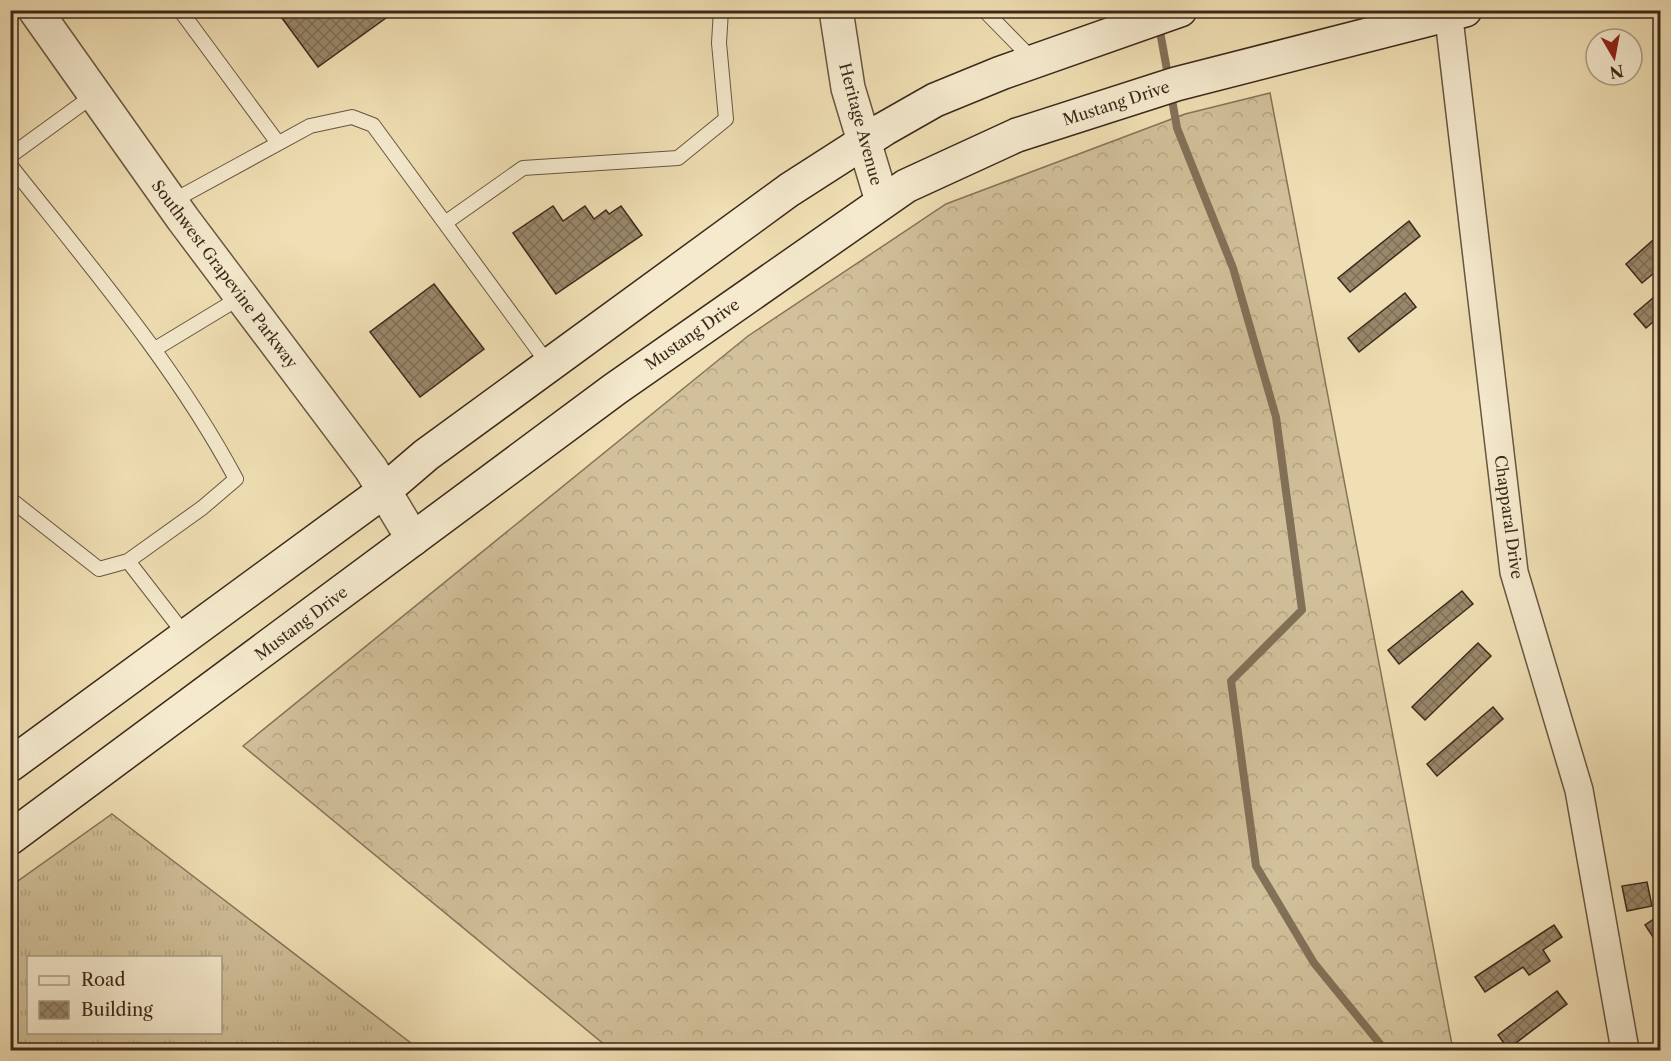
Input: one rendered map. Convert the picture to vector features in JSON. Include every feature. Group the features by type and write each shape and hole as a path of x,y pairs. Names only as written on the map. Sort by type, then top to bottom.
{"main road":[{"name":"Southwest Grapevine Parkway","path":"35,10 171,202 384,491 413,539"},
{"name":"Heritage Avenue","path":"836,10 848,88 862,143 882,201"},
{"path":"10,765 384,491 426,455 789,190 935,100 1034,61 1180,10"},
{"name":"Mustang Drive","path":"10,838 615,389 906,186 1017,135 1176,84 1454,12"}],"street":[{"name":"Chapparal Drive","path":"1454,12 1514,572 1579,790 1625,1050"}],"lane":[{"path":"180,10 278,143"},
{"path":"445,223 524,168 678,158 726,119 719,43 721,10"},
{"path":"984,10 1034,61"},
{"path":"10,156 94,95"},
{"path":"171,202 310,126 352,117 373,125 549,365"},
{"path":"10,165 155,349 213,437 236,479 202,508 128,561 99,568 10,499"},
{"path":"155,349 241,297"},
{"path":"128,561 186,636"}],"green space":[{"path":"1270,93 1453,1050 611,1050 243,746 748,336 946,204 1185,114"},
{"path":"112,814 420,1050 11,1050 11,886"}],"building":[{"path":"276,10 397,10 318,67"},
{"path":"553,206 563,221 585,206 594,219 606,210 609,214 621,206 642,235 556,294 513,233"},
{"path":"1409,221 1420,236 1350,292 1338,278"},
{"path":"1660,234 1660,268 1642,283 1626,264"},
{"path":"434,284 484,349 420,397 370,332"},
{"path":"1660,292 1660,316 1646,328 1634,314"},
{"path":"1405,293 1416,307 1359,352 1348,338"},
{"path":"1462,591 1473,604 1399,664 1388,650"},
{"path":"1478,643 1491,656 1425,720 1412,707"},
{"path":"1493,707 1503,719 1437,776 1427,764"},
{"path":"1647,882 1652,906 1627,911 1622,886"},
{"path":"1660,915 1660,936 1655,940 1645,925"},
{"path":"1554,925 1562,937 1543,950 1550,961 1529,975 1523,967 1485,992 1475,977"},
{"path":"1557,991 1567,1004 1508,1049 1498,1035"}],"waterway":[{"path":"1159,26 1169,81"},
{"path":"1171,94 1177,128 1233,268 1276,417 1302,610 1231,681 1256,866 1314,963 1385,1050"}]}
